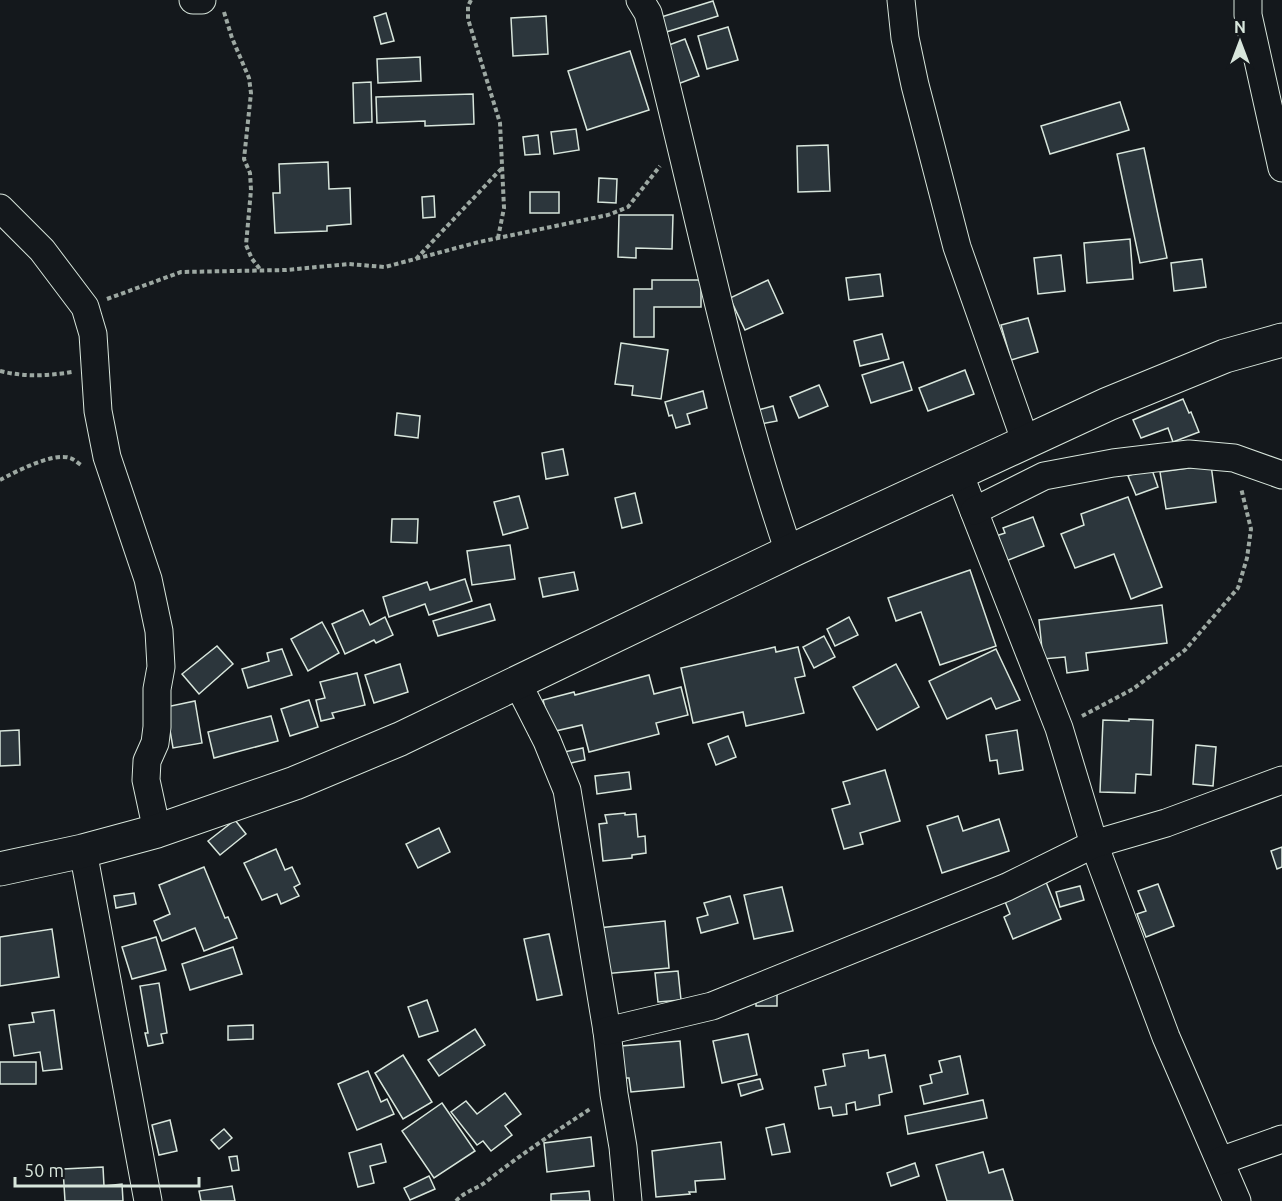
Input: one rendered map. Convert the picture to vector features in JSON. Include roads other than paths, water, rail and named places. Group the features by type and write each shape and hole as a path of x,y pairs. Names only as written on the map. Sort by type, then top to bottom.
{"main road":[{"path":"0,869 83,851 157,831 295,783 400,738 789,552 1108,404 1224,356 1282,340"}],"street":[{"path":"193,0 212,4"},
{"path":"640,0 648,13 673,107 719,309 769,492 789,552"},
{"path":"901,0 905,38 915,85 957,247 1026,443"},
{"path":"1248,0 1248,15 1282,168"},
{"path":"0,208 42,250 86,307 93,334 98,411 114,479 148,579 159,631 161,667 157,689 157,728 155,743 147,761 146,780 157,831"},
{"path":"974,511 1044,476 1113,463 1189,454 1234,458 1282,475"},
{"path":"959,473 1059,728 1094,844 1166,1037 1237,1201"},
{"path":"518,682 547,741 567,790 607,1031 628,1201"},
{"path":"607,1031 712,1006 1007,887 1094,844 1166,823 1282,780"},
{"path":"83,851 148,1201"},
{"path":"1220,1161 1282,1139"}]}
